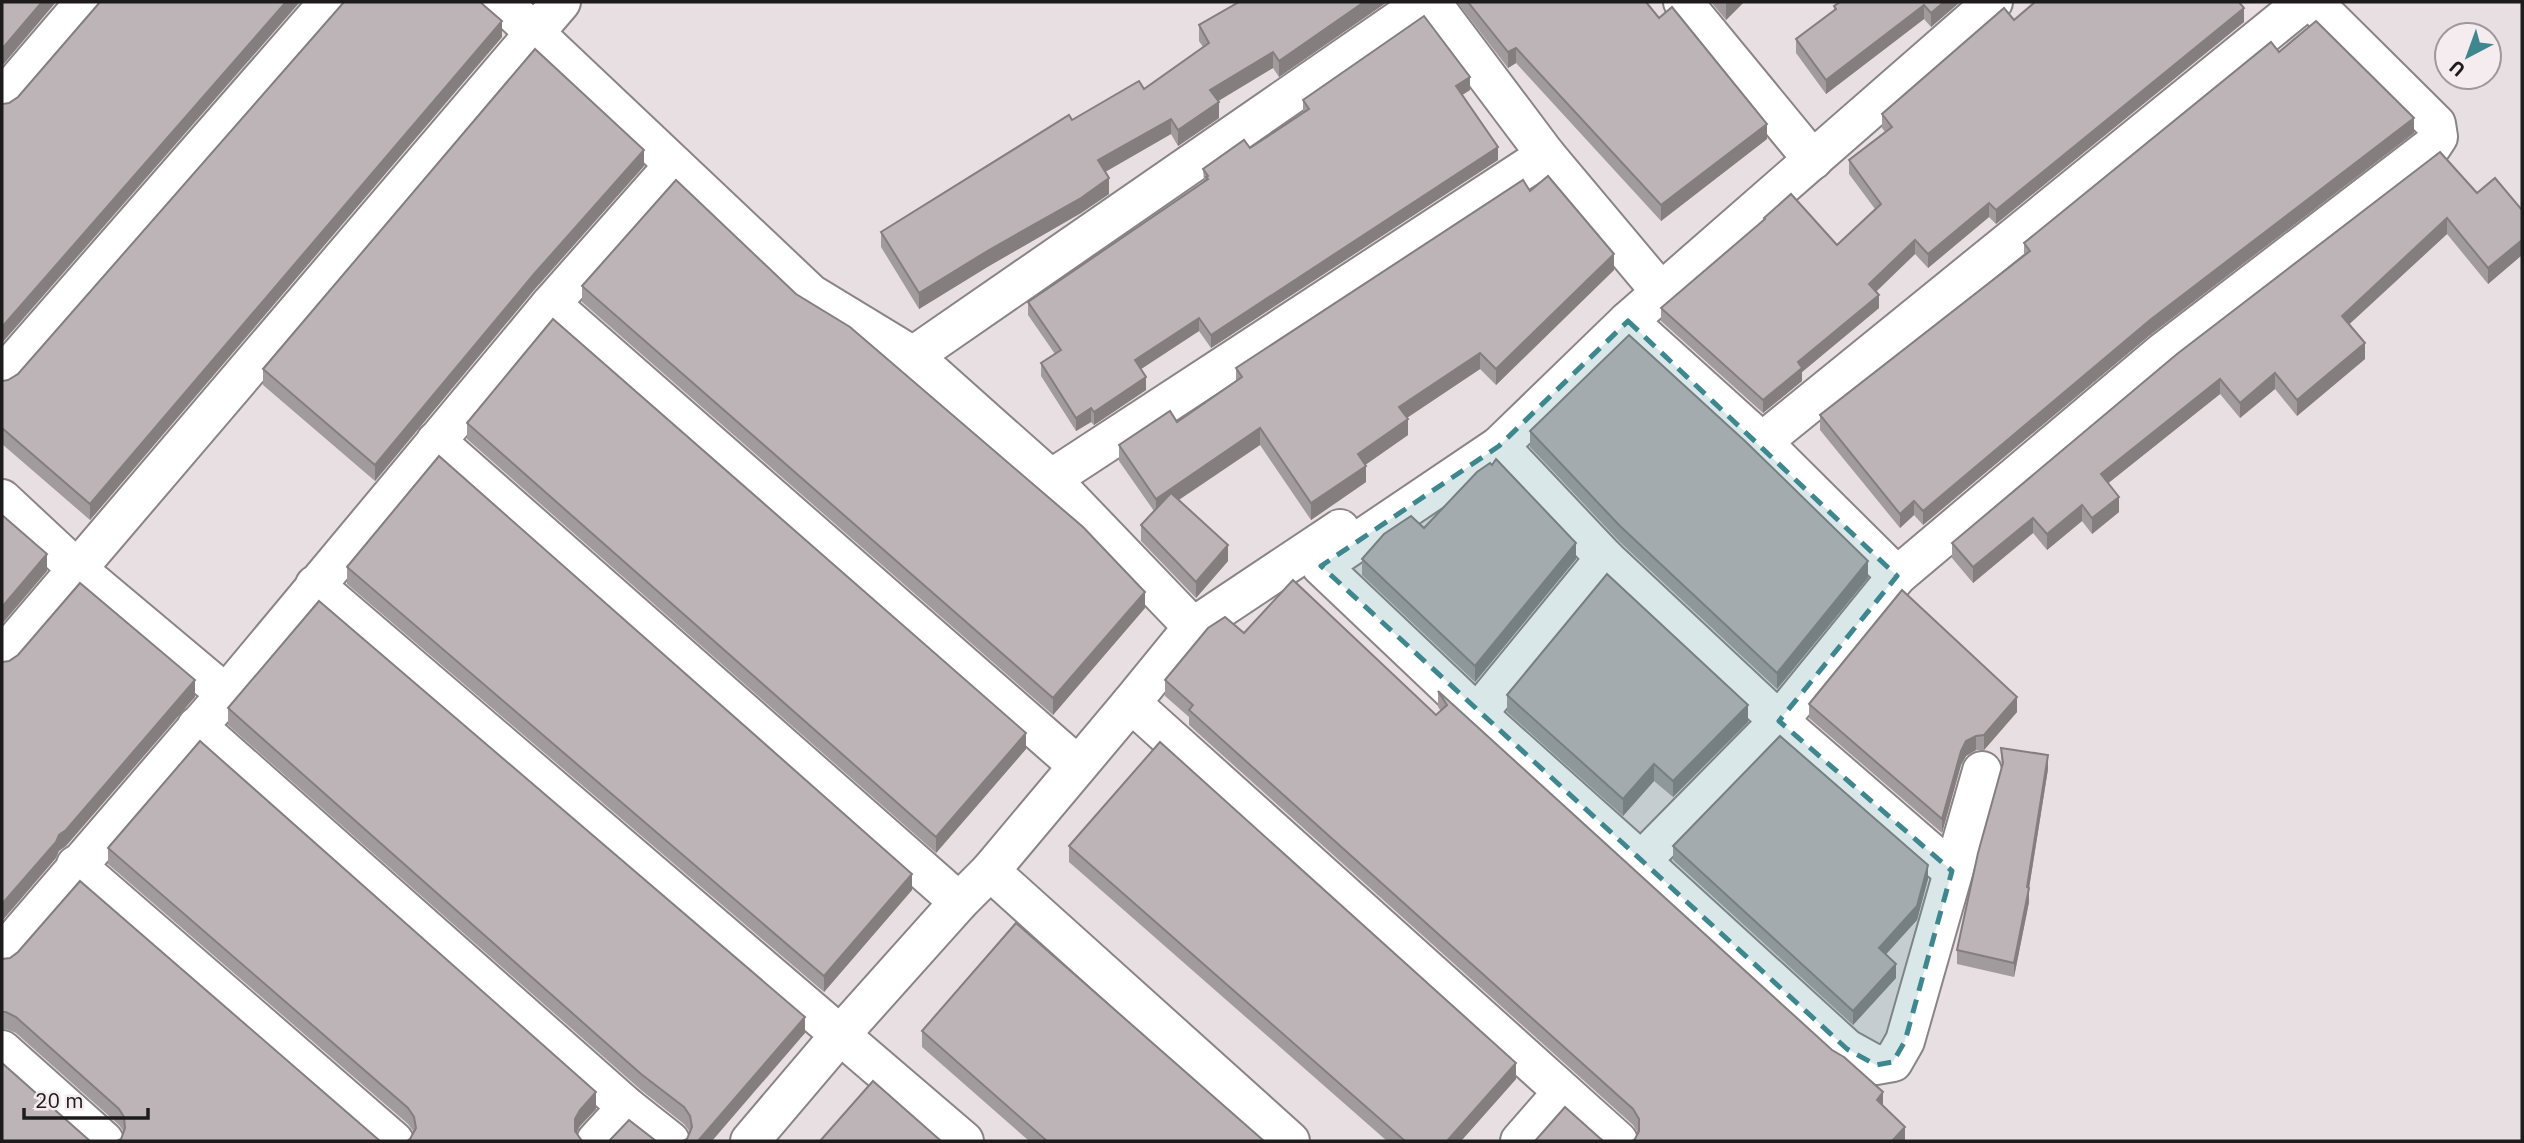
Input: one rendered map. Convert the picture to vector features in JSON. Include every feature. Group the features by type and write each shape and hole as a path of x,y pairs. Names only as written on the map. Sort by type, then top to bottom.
{"street":[{"path":"2,99 85,2"},
{"path":"2,376 329,2"},
{"path":"502,2 811,294 913,356 1051,479 1193,627"},
{"path":"2,657 561,2"},
{"path":"913,356 1425,2"},
{"path":"1431,2 1546,155 1661,292"},
{"path":"1682,2 1813,160"},
{"path":"750,1141 840,1035 990,871 1193,627 1317,557 1499,446 1628,321 1993,2"},
{"path":"1762,442 2304,2"},
{"path":"1641,861 1779,722 1897,576 2163,352 2432,146 2438,137 2436,124 2313,2"},
{"path":"1051,479 1546,155"},
{"path":"2,954 226,694 551,304 674,165"},
{"path":"551,304 1077,765"},
{"path":"1628,321 1762,442 1897,576"},
{"path":"436,441 959,902"},
{"path":"1499,446 1605,558 1779,722 1952,871"},
{"path":"1317,557 1458,448"},
{"path":"2,499 77,569 226,694"},
{"path":"1317,557 1477,714 1847,1049 1876,1065 1893,1062 1905,1041 1982,771"},
{"path":"1477,714 1605,558"},
{"path":"316,585 964,1141"},
{"path":"1131,703 1618,1141"},
{"path":"197,726 626,1107 670,1141"},
{"path":"76,865 394,1141"},
{"path":"990,871 1290,1141"},
{"path":"2,1050 104,1141"},
{"path":"1520,1141 1562,1093"},
{"path":"596,1141 626,1107"}],"highlighted area":[{"path":"1628,321 1897,576 1779,721 1952,871 1905,1041 1893,1062 1876,1065 1847,1049 1321,566 1499,446"}],"building":[{"path":"2,2 42,2 2,49"},
{"path":"100,2 286,2 2,327 2,104 18,97"},
{"path":"344,2 480,2 502,21 90,504 2,428 2,381 18,374"},
{"path":"1239,2 1364,2 1279,61 1273,52 1210,90 1219,102 1178,130 1171,119 1098,160 1109,178 1081,198 919,293 881,232 1069,115 1072,120 1139,81 1144,89 1209,43 1199,25"},
{"path":"1468,2 1646,2 1659,18 1672,7 1767,124 1661,205 1516,48 1508,52"},
{"path":"1840,2 1944,2 1931,13 1924,5 1826,80 1796,39 1836,9 1834,6"},
{"path":"2035,2 2239,2 2244,8 1996,210 1989,203 1928,254 1915,240 1869,284 1879,295 1798,362 1802,368 1763,400 1661,308 1791,194 1837,245 1881,204 1849,160 1892,127 1882,114 2004,8 2014,20"},
{"path":"1424,16 1470,77 1456,86 1498,147 1211,335 1199,318 1135,360 1146,377 1094,412 1091,408 1076,418 1041,363 1061,350 1028,302 1208,179 1203,169 1244,140 1250,148 1309,109 1303,100"},
{"path":"2316,21 2414,118 2150,320 1923,511 1914,501 1900,514 1820,415 2030,251 2024,243 2271,42 2279,52"},
{"path":"535,49 644,150 534,274 375,465 263,369"},
{"path":"2440,152 2477,193 2495,178 2522,210 2522,240 2488,268 2447,218 2342,316 2365,343 2297,400 2275,373 2240,403 2220,379 2101,474 2119,497 2092,518 2082,505 2047,534 2033,518 1973,567 1952,543 2177,354"},
{"path":"1548,176 1614,254 1496,369 1480,353 1399,407 1408,419 1358,454 1366,466 1311,503 1260,428 1156,499 1119,445 1170,411 1177,422 1242,377 1236,368 1523,180 1530,191"},
{"path":"676,180 796,294 850,327 1083,527 1145,592 1053,698 582,286"},
{"path":"553,319 1026,733 936,837 467,423"},
{"path":"1629,335 1746,442 1868,561 1777,673 1620,526 1530,431"},
{"path":"439,456 912,874 824,976 347,567"},
{"path":"1496,459 1576,543 1475,666 1362,559 1384,534 1411,516 1424,528 1477,472 1490,463 1492,465"},
{"path":"1171,493 1228,545 1196,582 1141,525"},
{"path":"2,515 47,554 2,607"},
{"path":"1607,574 1748,705 1673,781 1654,764 1623,799 1507,695"},
{"path":"1293,580 1436,715 1447,705 1438,691 1832,1050 1844,1057 1883,1092 1877,1100 1905,1127 1892,1141 1632,1141 1639,1131 1639,1119 1633,1109 1189,710 1193,705 1165,680 1208,628 1225,617 1244,633"},
{"path":"80,583 195,680 2,904 2,662 18,655"},
{"path":"1902,590 2017,697 1984,735 1966,741 1942,819 1809,704"},
{"path":"319,601 805,1017 698,1141 683,1141 687,1139 692,1127 690,1116 684,1107 641,1074 228,708"},
{"path":"1780,736 1928,865 1917,906 1879,948 1896,964 1853,1011 1673,846"},
{"path":"200,741 596,1092 575,1119 575,1131 582,1141 407,1141 416,1128 414,1117 408,1108 108,848"},
{"path":"1160,742 1516,1063 1447,1141 1405,1141 1069,846"},
{"path":"2001,748 2048,755 2027,887 2029,888 2014,963 1957,950 1978,853 2003,763"},
{"path":"80,881 380,1141 117,1141 121,1139 125,1128 124,1117 119,1109 16,1017 2,1012 2,959 10,958 18,952"},
{"path":"1016,923 1264,1141 1047,1141 922,1031"},
{"path":"2,1063 90,1141 2,1141"},
{"path":"873,1081 941,1141 820,1141"},
{"path":"1565,1107 1603,1141 1535,1141"},
{"path":"629,1120 656,1141 609,1141"}]}
